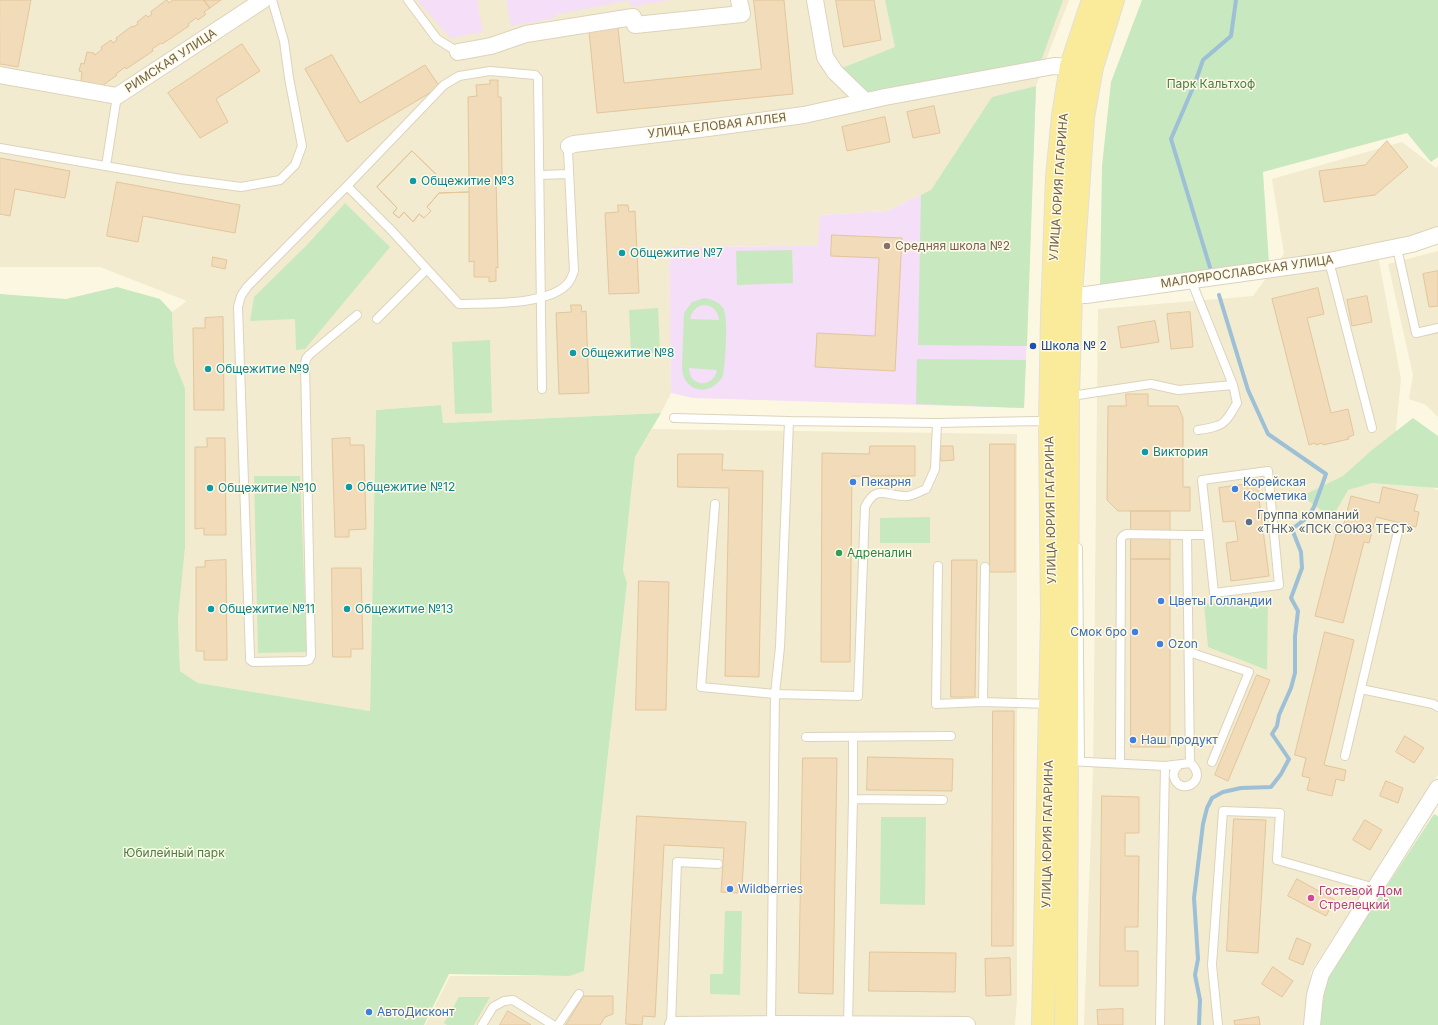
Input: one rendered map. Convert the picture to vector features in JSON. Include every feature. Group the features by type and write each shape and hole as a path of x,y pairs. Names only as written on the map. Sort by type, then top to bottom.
{"main road":[{"name":"УЛИЦА ЮРИЯ ГАГАРИНА","path":"1066,1025 1073,761 1074,398 1062,295 1058,177 1063,116 1070,66 1093,0"},
{"name":"УЛИЦА ЮРИЯ ГАГАРИНА","path":"1043,1025 1051,704 1052,616 1050,423 1062,295 1083,117 1092,67 1113,0"}],"street":[{"name":"РИМСКАЯ УЛИЦА","path":"0,76 117,96 263,0"},
{"path":"458,52 491,46 526,34 634,17 635,25 742,14 739,0"},
{"path":"816,0 825,57 835,72 865,101"},
{"name":"УЛИЦА ЕЛОВАЯ АЛЛЕЯ","path":"569,146 574,144 804,115 865,101 1054,66 1092,67"},
{"name":"МАЛОЯРОСЛАВСКАЯ УЛИЦА","path":"1062,295 1086,295 1329,261 1396,248 1438,235"},
{"path":"1312,1025 1315,995 1321,974 1438,788"},
{"path":"672,1025 967,1025"}],"lane":[{"path":"0,148 181,179 241,187 280,180 295,165 302,146 289,78 284,41 272,0"},
{"path":"408,0 437,40 458,52"},
{"path":"356,315 309,355 305,364 311,656 309,660 306,661 253,662 250,660 238,307 241,296 247,287 444,85 459,76 490,71 535,75 538,78 542,389"},
{"path":"106,166 117,96"},
{"path":"347,186 392,231 459,304 521,301 541,298 558,291 569,282 574,271 569,146"},
{"path":"540,175 569,174"},
{"path":"1396,248 1416,333 1438,328"},
{"path":"1329,261 1372,428"},
{"path":"377,319 427,270"},
{"path":"1191,280 1233,385 1237,404 1228,420 1219,426 1198,430"},
{"path":"1074,398 1151,384 1178,390 1233,385"},
{"path":"674,418 937,423 1037,421 1050,423"},
{"path":"771,1024 775,694 780,648 789,421"},
{"path":"715,504 701,687 775,694 858,696 865,507 869,498 878,493 909,496 926,489 935,470 937,423"},
{"path":"1268,471 1279,586 1214,593 1208,535 1202,480 1268,471"},
{"path":"1344,756 1399,527"},
{"path":"1120,763 1122,536 1126,534 1208,535"},
{"path":"1188,534 1190,763"},
{"path":"1078,538 1073,761 1165,766 1178,766 1190,763"},
{"path":"938,566 936,704 984,702 1051,704"},
{"path":"984,702 985,567"},
{"path":"1189,652 1249,672 1212,762"},
{"path":"1360,689 1433,704 1438,707"},
{"path":"806,737 951,736"},
{"path":"848,1024 853,737"},
{"path":"1178,766 1174,770 1176,782 1181,786 1187,786 1193,784 1197,773 1195,767 1190,763"},
{"path":"1160,1025 1165,766"},
{"path":"853,799 943,800"},
{"path":"1218,1025 1212,965 1223,811 1280,813 1277,860 1375,888"},
{"path":"672,1025 677,862 718,864"},
{"path":"558,1025 579,994"},
{"path":"482,1025 493,1007 504,1000 513,1000 553,1025"}],"shaded area":[{"path":"0,0 1069,0 1036,86 992,97 931,190 887,211 821,215 819,246 669,247 671,393 661,413 442,423 441,405 376,410 370,711 198,683 180,671 178,619 185,548 185,388 174,361 172,312 187,301 100,267 0,267"},
{"path":"417,0 477,0 483,32 450,38"},
{"path":"506,0 629,0 555,15 555,18 511,26"},
{"path":"629,0 670,0 631,7"},
{"name":"Средняя школа №2","path":"1036,86 1024,408 693,398 671,393 669,247 818,246 820,215 887,211 931,190 992,97"},
{"path":"1402,142 1436,168 1438,166 1438,225 1429,233 1376,245 1401,379 1396,429 1399,451 1427,486 1438,490 1438,775 1311,972 1303,1025 1084,1025 1093,775 1098,309 1253,296 1284,254 1272,179"},
{"path":"1438,251 1438,417 1426,405 1409,399 1413,375 1388,264"},
{"path":"652,429 1017,434 1017,999 1015,1025 425,1025 450,976 569,976 585,964 627,583 623,570 635,457"}],"green space":[{"path":"885,0 1063,0 1041,61 865,92 842,68 895,47"},
{"name":"Парк Кальтхоф","path":"1142,0 1438,0 1438,157 1431,162 1407,133 1263,172 1269,263 1100,285 1102,166 1111,82"},
{"path":"1036,86 1027,346 918,345 921,195 931,190 992,97"},
{"path":"345,203 390,247 305,349 296,350 295,319 250,321 254,297 307,245"},
{"path":"792,250 793,283 737,285 736,251"},
{"name":"Юбилейный парк","path":"117,287 160,299 172,312 174,361 185,388 185,548 178,619 180,671 198,683 370,711 376,410 441,405 443,423 661,413 635,457 623,570 627,583 584,971 569,976 449,974 424,1025 0,1025 0,294 66,299"},
{"path":"704,298 712,300 717,302 723,308 725,313 726,341 723,376 718,383 705,389 693,387 688,383 684,377 682,369 684,313 692,302","holes":["699,306 710,306 715,310 718,314 719,320 690,319 695,309","689,368 717,370 715,376 711,380 706,383 702,383 693,379"]},
{"path":"658,308 660,353 631,354 629,310"},
{"path":"490,340 492,413 455,414 452,342"},
{"path":"917,359 1026,360 1024,408 916,404"},
{"path":"1413,418 1438,436 1438,488 1372,483 1348,490 1332,518 1302,496 1343,476 1372,450"},
{"path":"254,476 300,476 307,652 258,653"},
{"path":"930,517 930,543 880,543 880,518"},
{"path":"1268,599 1267,670 1208,647 1204,604"},
{"path":"1434,814 1438,816 1438,1025 1320,1025 1326,979"},
{"path":"881,817 926,817 925,905 880,904"},
{"path":"725,911 742,911 740,995 710,994 710,974 723,974"},
{"path":"459,997 490,997 474,1025 447,1025 444,1023"}],"building":[{"path":"0,0 31,0 18,67 0,64"},
{"path":"167,0 169,3 173,0 204,0 210,8 204,12 206,14 198,20 196,18 188,24 189,26 152,49 153,51 126,69 125,67 102,86 81,81 82,72 79,71 81,63 84,64 87,52 94,53 95,55 102,49 101,47 111,40 113,43 117,40 116,38 132,26 133,27 138,24 137,22 146,15 148,17 152,14 151,12"},
{"path":"204,0 221,0 210,8"},
{"path":"754,0 784,0 793,94 597,113 589,31 618,28 624,83 761,69"},
{"path":"836,0 874,0 881,40 844,47"},
{"path":"242,44 260,71 216,99 228,122 200,138 168,93"},
{"path":"332,55 360,103 425,65 440,87 347,142 305,69"},
{"name":"Общежитие №3","path":"490,80 498,80 498,97 501,97 502,177 496,177 498,268 496,267 496,281 489,282 489,277 474,277 474,261 469,262 469,192 439,193 427,207 431,211 424,218 419,214 413,222 404,212 399,218 393,213 397,208 377,187 412,151 443,181 469,181 468,97 477,96 476,85 490,84"},
{"path":"934,106 940,133 913,138 907,112"},
{"path":"885,117 890,142 847,151 842,127"},
{"path":"1387,141 1408,167 1375,195 1324,202 1319,171 1365,165"},
{"path":"412,151 443,181 469,181 469,192 439,193 427,207 431,211 424,218 419,214 413,222 404,212 399,218 393,213 397,208 377,187"},
{"path":"0,158 70,171 65,198 15,189 10,216 0,214"},
{"path":"117,182 240,205 235,233 143,216 138,242 107,236"},
{"name":"Общежитие №7","path":"618,205 628,205 629,212 635,211 639,293 609,294 605,213 618,212"},
{"path":"832,235 902,238 895,371 815,367 817,333 875,336 879,258 831,256"},
{"path":"213,257 227,260 225,269 212,266"},
{"path":"1438,271 1438,306 1429,307 1423,274"},
{"path":"1318,288 1324,314 1307,318 1331,413 1348,409 1354,435 1348,437 1349,439 1323,445 1322,443 1316,445 1315,443 1309,445 1272,299"},
{"path":"1367,296 1372,322 1352,326 1347,300"},
{"name":"Общежитие №8","path":"571,305 581,305 582,312 586,311 589,393 559,394 556,313 571,312"},
{"path":"1190,312 1193,347 1171,349 1167,314"},
{"name":"Общежитие №9","path":"223,317 224,410 194,410 193,328 205,328 205,318"},
{"path":"1155,321 1159,342 1121,348 1118,327"},
{"name":"Виктория","path":"1126,394 1148,394 1148,406 1178,406 1183,418 1183,487 1190,487 1190,511 1118,511 1107,500 1108,406 1126,406"},
{"name":"Общежитие №10","path":"207,438 225,438 226,535 204,535 204,528 195,529 195,447 207,447"},
{"name":"Общежитие №12","path":"350,438 350,445 364,445 366,529 349,530 349,537 335,537 332,439"},
{"path":"990,444 1015,444 1015,572 990,572"},
{"path":"870,446 915,446 915,476 852,476 850,662 821,662 822,453 869,454"},
{"path":"941,446 953,446 954,460 941,461"},
{"path":"678,454 723,454 722,470 763,471 759,677 725,676 729,488 678,487"},
{"path":"1257,483 1269,576 1231,581 1226,543 1238,541 1235,521 1223,522 1219,488"},
{"path":"1383,487 1418,495 1414,511 1419,512 1416,527 1376,517 1369,543 1364,542 1343,623 1315,616 1336,534 1341,535 1351,496 1379,503"},
{"path":"1131,511 1170,511 1170,559 1131,559"},
{"path":"1131,559 1170,559 1170,747 1131,747"},
{"name":"Общежитие №11","path":"226,560 227,660 204,660 204,651 196,651 196,567 205,567 205,561"},
{"path":"952,560 977,560 975,697 951,697"},
{"name":"Общежитие №13","path":"332,568 361,568 363,649 351,649 351,657 333,657"},
{"path":"639,581 669,582 666,710 636,710"},
{"path":"1325,632 1354,640 1324,765 1346,770 1344,781 1336,779 1332,796 1307,790 1310,778 1302,776 1306,758 1295,755"},
{"path":"1257,675 1270,680 1228,781 1215,775"},
{"path":"993,711 1014,711 1013,946 992,946"},
{"path":"1405,736 1424,748 1414,763 1396,752"},
{"path":"868,757 953,759 952,791 867,790"},
{"path":"803,758 837,758 833,994 799,993"},
{"path":"1386,781 1403,788 1398,803 1380,796"},
{"path":"1102,796 1139,797 1139,833 1125,833 1125,856 1139,856 1138,927 1125,927 1125,951 1138,951 1138,986 1100,986"},
{"path":"637,816 746,822 742,886 738,886 738,893 721,892 724,848 664,845 655,1017 643,1016 642,1025 626,1024"},
{"path":"1234,819 1266,820 1258,953 1227,951"},
{"path":"1365,820 1382,830 1370,850 1353,840"},
{"name":"Гостевой Дом Стрелецкий","path":"1297,879 1335,900 1326,916 1288,896"},
{"path":"1297,938 1311,944 1303,965 1289,959"},
{"path":"870,952 956,953 955,992 869,991"},
{"path":"1010,958 1011,995 986,996 985,959"},
{"path":"1273,967 1293,981 1282,997 1262,984"},
{"path":"584,996 613,996 613,1014 605,1017 600,1025 566,1025"},
{"path":"1123,1009 1123,1025 1098,1025 1097,1010"},
{"path":"508,1011 531,1025 500,1025"},
{"path":"1259,1017 1260,1025 1235,1025 1234,1021"}],"waterway":[{"path":"1212,274 1171,139 1195,83 1203,60 1231,36 1236,0"},
{"path":"1199,1025 1200,1000 1195,975 1198,959 1194,898 1203,824 1207,808 1212,798 1223,792 1241,788 1271,787 1281,774 1289,759 1272,734 1277,726 1279,715 1291,688 1295,673 1295,636 1298,611 1291,598 1302,568 1301,552 1292,529 1308,517 1314,507 1326,474 1268,434 1248,390 1219,295"}],"place":[{"name":"Общежитие №3","path":"413,181"},
{"name":"Средняя школа №2","path":"887,246"},
{"name":"Общежитие №7","path":"622,253"},
{"name":"Школа № 2","path":"1033,346"},
{"name":"Общежитие №8","path":"573,353"},
{"name":"Общежитие №9","path":"208,369"},
{"name":"Виктория","path":"1145,452"},
{"name":"Пекарня","path":"853,482"},
{"name":"Общежитие №12","path":"349,487"},
{"name":"Общежитие №10","path":"210,488"},
{"name":"Корейская Косметика","path":"1235,489"},
{"name":"Группа компаний «ТНК» «ПСК СОЮЗ ТЕСТ»","path":"1249,522"},
{"name":"Адреналин","path":"839,553"},
{"name":"Цветы Голландии","path":"1161,601"},
{"name":"Общежитие №11","path":"211,609"},
{"name":"Общежитие №13","path":"347,609"},
{"name":"Смок бро","path":"1135,632"},
{"name":"Ozon","path":"1160,644"},
{"name":"Наш продукт","path":"1133,740"},
{"name":"Wildberries","path":"730,889"},
{"name":"Гостевой Дом Стрелецкий","path":"1311,898"},
{"name":"АвтоДисконт","path":"369,1012"}]}
